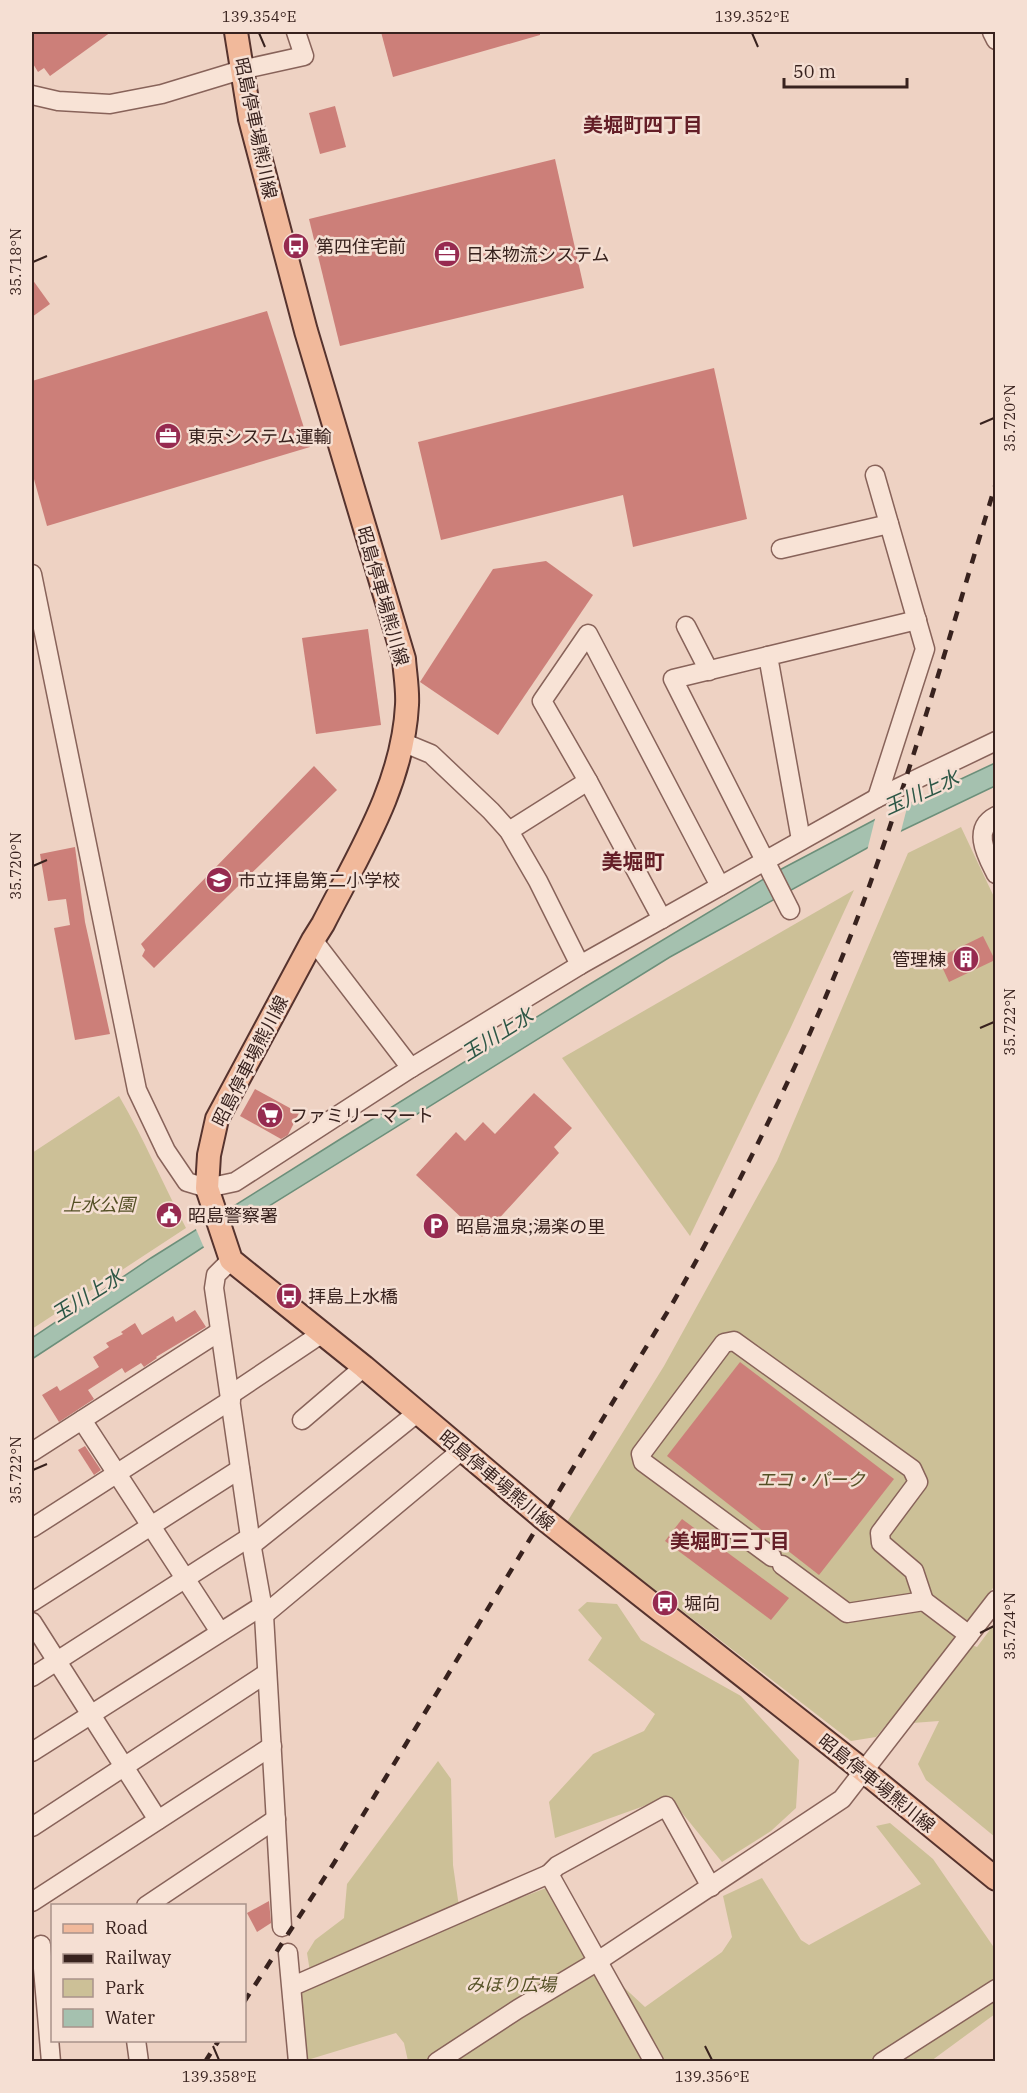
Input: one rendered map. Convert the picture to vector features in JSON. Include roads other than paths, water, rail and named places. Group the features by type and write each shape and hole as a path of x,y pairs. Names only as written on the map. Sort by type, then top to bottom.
{"main road":[{"name":"昭島停車場熊川線","path":"236,34 250,119 306,331 404,659 407,704 402,742 390,789 323,924 217,1119 209,1155 210,1198 228,1250 321,1334 364,1367 558,1531 996,1879"}],"street":[{"path":"32,95 58,100 110,104 162,94 241,70 304,56 296,32"},
{"path":"992,32 996,40"},
{"path":"875,475 925,649 877,798"},
{"path":"781,549 889,524"},
{"path":"32,574 136,1090 166,1151 187,1182 210,1198 411,1068 580,965 877,798 996,741"},
{"path":"790,910 673,679 917,620"},
{"path":"686,626 709,671"},
{"path":"662,919 542,701 588,634 720,886"},
{"path":"768,657 801,840"},
{"path":"402,742 431,754 509,831 538,881 580,965"},
{"path":"509,831 588,781"},
{"path":"996,816 991,818 984,827 981,838 996,874"},
{"path":"313,940 411,1068"},
{"path":"228,1250 216,1275 214,1288 263,1611 282,1928"},
{"path":"32,1452 219,1332"},
{"path":"32,1528 231,1397 321,1334"},
{"path":"924,1601 848,1613 643,1462 641,1454 724,1344 734,1341 912,1469 918,1482 880,1533 881,1544 914,1570 924,1601 969,1635"},
{"path":"302,1420 364,1367"},
{"path":"32,1677 186,1578 251,1541 417,1413"},
{"path":"82,1420 118,1472 220,1632"},
{"path":"32,1752 220,1632 263,1611 462,1450"},
{"path":"32,1602 240,1469"},
{"path":"437,2061 598,1961 842,1799 996,1600"},
{"path":"32,1622 158,1820"},
{"path":"32,1827 267,1673"},
{"path":"32,1902 272,1746"},
{"path":"293,1986 549,1874 557,1866 666,1806 711,1887"},
{"path":"148,1904 276,1819"},
{"path":"549,1874 654,2061"},
{"path":"42,1945 51,2061"},
{"path":"288,1953 293,1986 297,2061"},
{"path":"882,2061 996,1989"},
{"path":"136,2042 139,2061"}],"water":[{"path":"995,763 995,786 878,842 670,957 211,1242 32,1359 32,1338 151,1258 585,987 772,874 880,817"}],"railway":[{"path":"246,1999 334,1863 671,1306 750,1159 798,1060 842,958 881,854 996,483"},
{"path":"205,2062 218,2042"}],"place":[{"name":"第四住宅前","path":"296,246"},
{"name":"日本物流システム","path":"447,254"},
{"name":"東京システム運輸","path":"168,436"},
{"name":"市立拝島第二小学校","path":"219,880"},
{"name":"管理棟","path":"966,959"},
{"name":"ファミリーマート","path":"270,1115"},
{"name":"昭島警察署","path":"169,1215"},
{"name":"昭島温泉;湯楽の里","path":"436,1226"},
{"name":"拝島上水橋","path":"289,1296"},
{"name":"堀向","path":"665,1603"}],"district":[{"name":"美堀町四丁目","path":"643,124"},
{"name":"美堀町","path":"633,861"},
{"name":"美堀町三丁目","path":"730,1540"}],"water label":[{"name":"玉川上水","path":"921,792"},
{"name":"玉川上水","path":"497,1034"},
{"name":"玉川上水","path":"87,1295"}],"park label":[{"name":"上水公園","path":"99,1204"},
{"name":"エコ・パーク","path":"811,1479"},
{"name":"みほり広場","path":"511,1984"}]}
